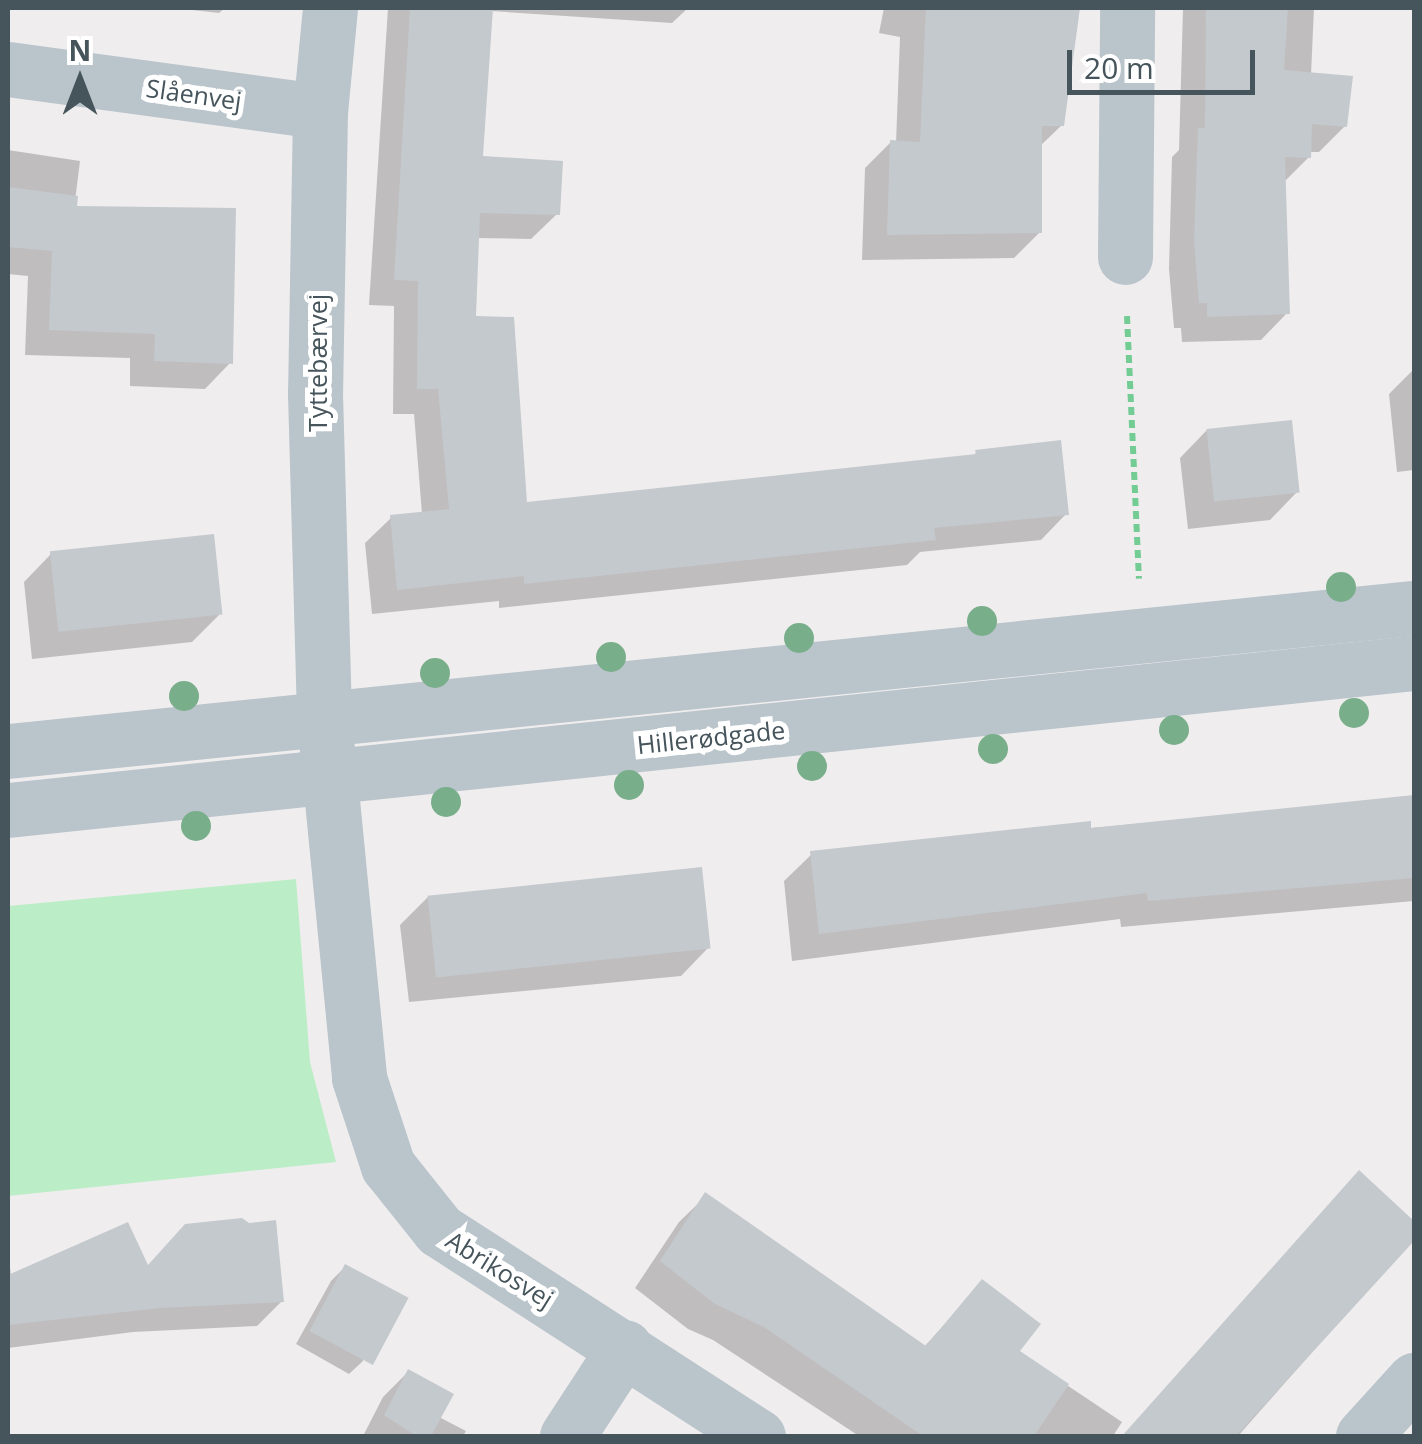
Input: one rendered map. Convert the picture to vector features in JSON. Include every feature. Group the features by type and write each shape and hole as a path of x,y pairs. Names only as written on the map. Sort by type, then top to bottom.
{"street":[{"name":"Tyttebærvej","path":"324,719 314,394 320,110 330,8"},
{"path":"1125,257 1127,8"},
{"name":"Slåenvej","path":"8,68 320,110"},
{"path":"8,751 1414,608"},
{"name":"Hillerødgade","path":"8,810 1414,663"},
{"name":"Abrikosvej","path":"324,719 359,1078 388,1166 438,1230 758,1436"},
{"path":"567,1436 625,1347"},
{"path":"1363,1436 1414,1380"}],"path":[{"path":"1125,257 1142,635"}],"green space":[{"path":"296,879 310,1062 336,1162 8,1196 8,906"}],"building":[{"path":"410,8 493,8 483,156 563,161 560,215 480,213 476,316 514,317 527,502 976,454 975,450 1061,440 1069,515 934,528 936,540 524,584 524,576 397,590 390,515 449,509 438,389 417,389 418,281 394,280"},
{"path":"926,8 1080,8 1064,126 1042,126 1042,233 887,235 890,140 920,142"},
{"path":"1206,8 1288,8 1284,70 1353,76 1347,127 1312,124 1311,158 1285,157 1290,314 1207,317 1207,303 1199,303 1194,241 1198,128 1205,128"},
{"path":"8,187 78,196 77,206 236,208 233,364 154,361 155,334 49,330 52,251 8,247"},
{"path":"1292,420 1300,493 1214,502 1206,429"},
{"path":"214,534 222,615 58,632 50,551"},
{"path":"1414,795 1414,878 1148,901 1147,893 819,934 810,851 1091,821 1091,828"},
{"path":"702,867 711,949 436,977 428,896"},
{"path":"1359,1170 1414,1221 1414,1241 1236,1436 1122,1436"},
{"path":"705,1192 926,1346 982,1279 1041,1324 1020,1351 1069,1384 1034,1436 923,1436 764,1327 715,1304 660,1261"},
{"path":"242,1218 249,1223 276,1220 284,1302 160,1308 8,1325 8,1275 128,1222 148,1265 185,1224"},
{"path":"345,1264 409,1298 373,1365 309,1331"},
{"path":"408,1369 454,1394 431,1436 416,1436 384,1415"}]}
